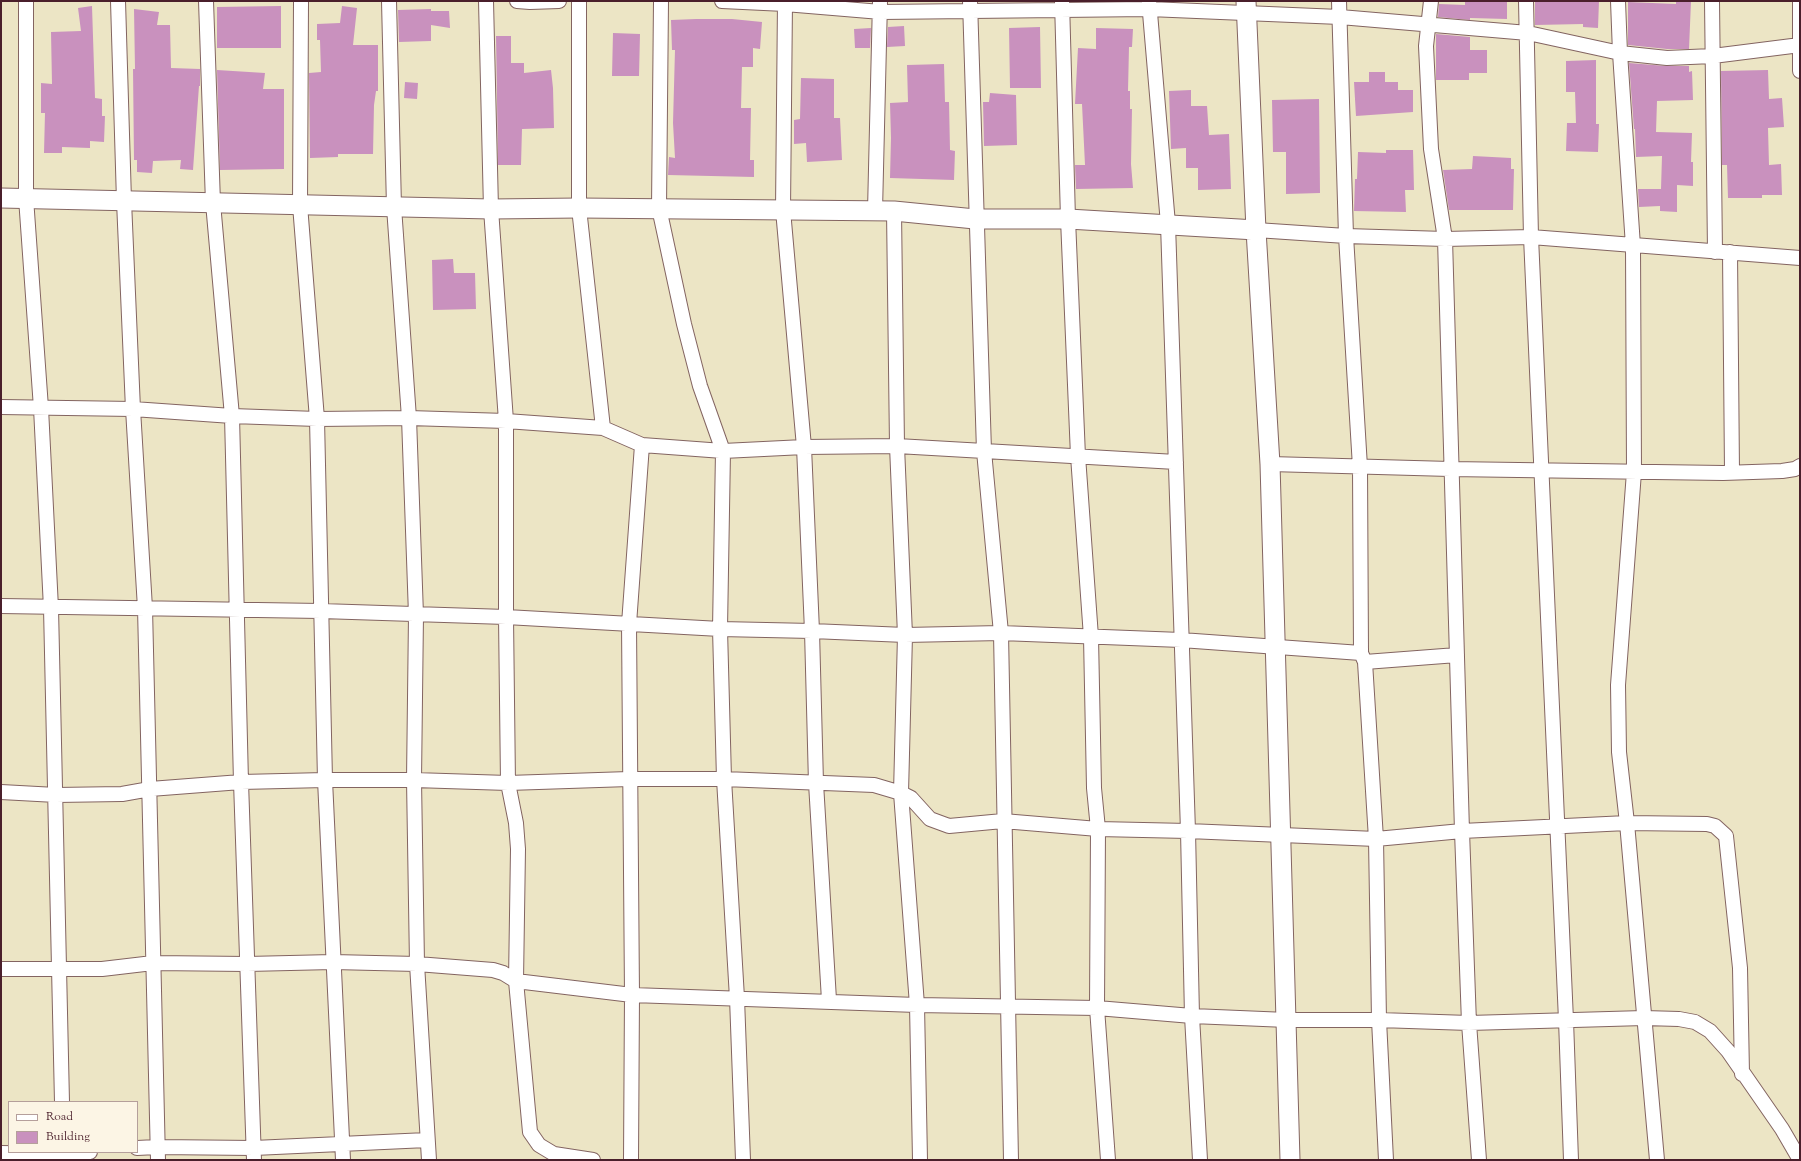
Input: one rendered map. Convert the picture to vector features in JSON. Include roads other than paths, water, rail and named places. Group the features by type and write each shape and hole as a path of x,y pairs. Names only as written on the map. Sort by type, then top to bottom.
{"street":[{"path":"26,1 26,198 42,408 51,608 62,1101"},
{"path":"118,1 124,201 133,410 145,608 158,1153"},
{"path":"206,1 213,203 232,416 238,609 241,782 254,1154"},
{"path":"301,1 300,205 317,419 320,610 325,780 343,1160"},
{"path":"389,1 394,207 408,418 416,615 414,780 417,964 428,1160"},
{"path":"486,1 491,209 506,421 508,783 516,823 518,849 516,981 530,1132 539,1145 554,1154 593,1160"},
{"path":"517,1 559,1"},
{"path":"578,1 579,208 603,428"},
{"path":"661,1 659,208 684,324 700,386 723,451 720,629 724,779 737,998 743,1160"},
{"path":"722,1 881,6 1149,5 1246,7 1340,17 1528,33 1620,53 1667,58 1714,56 1800,45"},
{"path":"1339,1 1346,236 1360,467 1363,658 1376,840 1378,1020 1386,1160"},
{"path":"1431,1 1430,24 1426,46 1431,149 1445,238 1450,469 1469,1023 1479,1160"},
{"path":"1526,1 1528,33 1531,237 1558,828 1571,1160"},
{"path":"1618,1 1633,246 1634,472 1618,685 1619,752 1627,823 1657,1160"},
{"path":"1712,1 1714,56 1715,252"},
{"path":"1800,1 1800,71"},
{"path":"785,2 783,210 804,447 812,631 816,783 829,1000"},
{"path":"1063,5 1068,219 1078,456 1091,637 1094,788 1098,830 1097,1008 1108,1160"},
{"path":"1149,5 1168,224 1188,831 1192,1016 1200,1160"},
{"path":"875,211 881,6"},
{"path":"970,6 984,451 1001,633 1003,820 1011,1160"},
{"path":"1246,7 1256,230 1270,464 1274,646 1287,1020 1290,1160"},
{"path":"1,198 491,209 659,208 894,211 976,219 1068,219 1346,236 1445,238 1531,237 1800,258"},
{"path":"894,211 897,446 905,635 901,793 917,1005 920,1160"},
{"path":"1730,252 1732,472"},
{"path":"1,407 133,410 317,419 408,418 506,421 603,428 642,445 723,451 804,447 897,446 1176,462"},
{"path":"631,1160 632,995 629,779 629,624 642,445"},
{"path":"1270,464 1634,472 1782,471 1800,466"},
{"path":"1,606 51,608 320,610 416,615 506,617 720,629 905,635 1001,633 1181,640 1274,646 1363,658 1457,655"},
{"path":"1,792 56,795 122,794 150,789 241,782 325,780 414,780 508,783 629,779 724,779 874,785 901,793 911,798 930,819 949,826 1003,820 1098,830 1188,831 1376,840 1462,831 1558,828 1627,823 1707,824 1715,826 1726,836 1740,968 1742,1074"},
{"path":"1,969 102,969 153,963 247,964 333,962 417,964 493,970 503,972 516,981 632,995 829,1000 917,1005 1097,1008 1192,1016 1287,1020 1378,1020 1469,1023 1644,1018 1679,1019 1695,1022 1710,1030 1728,1051 1742,1074 1782,1129 1800,1160"},
{"path":"138,1148 158,1153 254,1154 343,1145 426,1140"},
{"path":"1,1153 63,1155 81,1153"}]}
